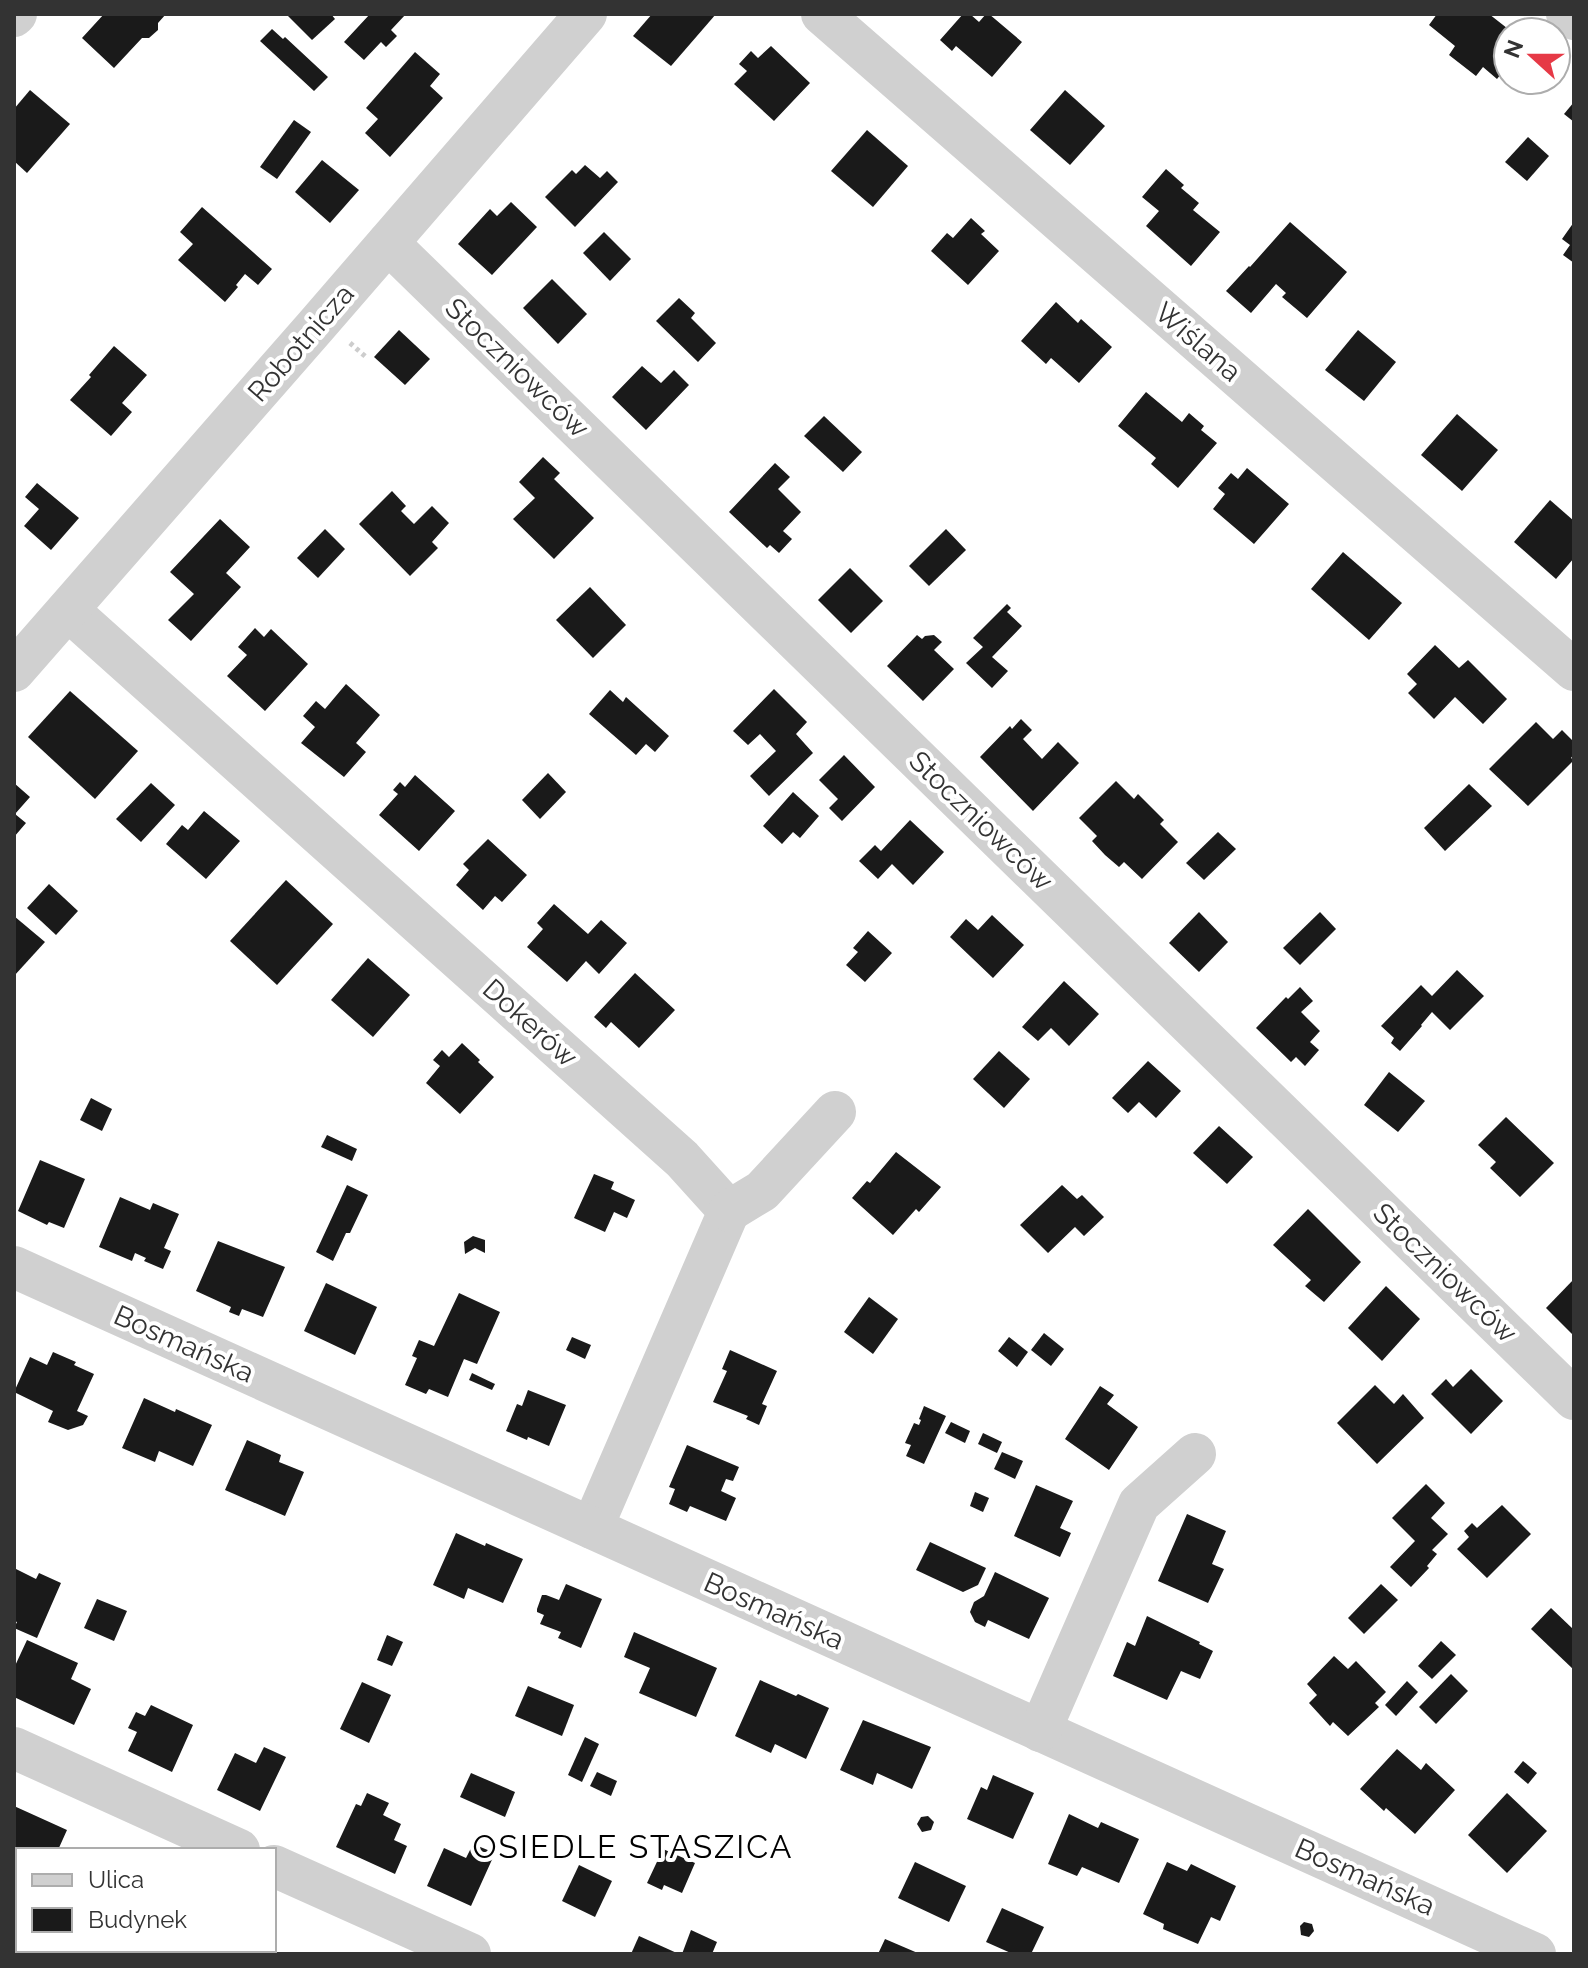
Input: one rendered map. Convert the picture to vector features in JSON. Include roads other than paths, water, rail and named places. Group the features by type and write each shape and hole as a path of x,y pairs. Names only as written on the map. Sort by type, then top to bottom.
{"street":[{"name":"Robotnicza","path":"14,671 586,14"},
{"name":"Wiślana","path":"822,14 1574,670"},
{"path":"1567,14 1574,19"},
{"name":"Stoczniowców","path":"388,243 1574,1399"},
{"name":"Dokerów","path":"68,610 682,1159 729,1211"},
{"path":"592,1528 729,1211 762,1191 835,1112"},
{"name":"Bosmańska","path":"14,1267 1535,1954"},
{"path":"1040,1731 1139,1504 1195,1454"},
{"path":"14,1748 235,1848"},
{"path":"276,1867 470,1954"}],"district":[{"name":"OSIEDLE STASZICA","path":"633,1846"}]}
